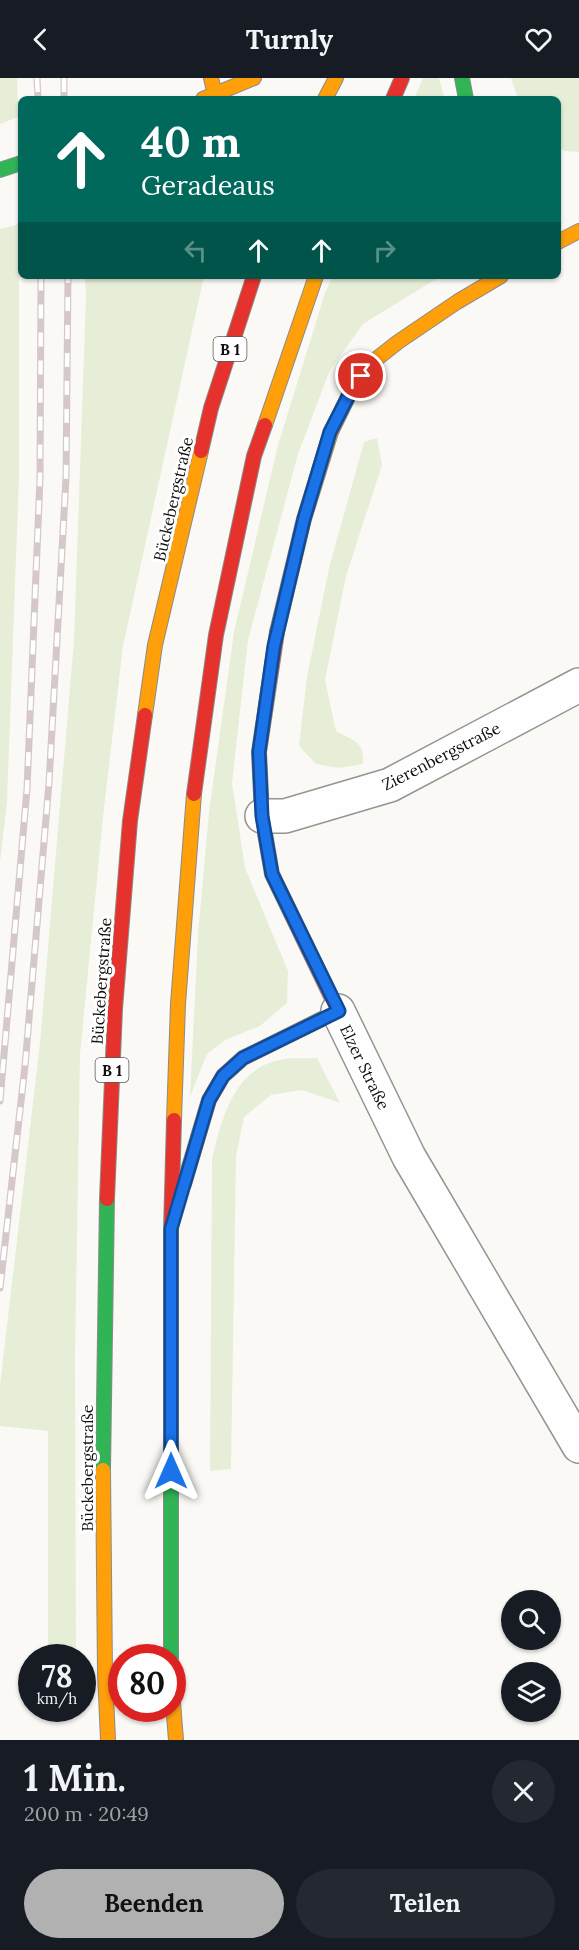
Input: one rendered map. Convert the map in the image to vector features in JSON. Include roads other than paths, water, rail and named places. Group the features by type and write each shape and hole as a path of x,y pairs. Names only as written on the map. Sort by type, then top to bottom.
{"main road":[{"path":"209,96 211,78"},
{"path":"211,96 255,78"},
{"path":"327,96 336,78"},
{"path":"462,78 465,96"},
{"path":"394,96 401,80"},
{"path":"0,170 18,164"},
{"path":"561,240 579,231"},
{"name":"Bückebergstraße","path":"108,1740 105,1672 103,1449 106,1220 115,1009 130,821 155,645 211,408 253,279"},
{"path":"171,1644 171,1229 178,1004 190,814 216,635 254,456 315,279"},
{"name":"Elzer Straße","path":"339,1011 272,874 262,816 259,752 274,646 304,519 330,432 352,389 370,364 398,342 496,279"},
{"path":"171,1229 209,1100 223,1076 243,1058 339,1011"},
{"path":"175,1722 176,1740"}],"street":[{"name":"Zierenbergstraße","path":"262,816 285,816 390,785 579,685"},
{"name":"Elzer Straße","path":"339,1011 409,1157 579,1446"}],"railway":[{"path":"37,78 38,96"},
{"path":"64,78 64,96"},
{"path":"0,1101 27,789 40,478 41,279"},
{"path":"0,1288 25,1066 49,783 66,478 68,279"}]}
